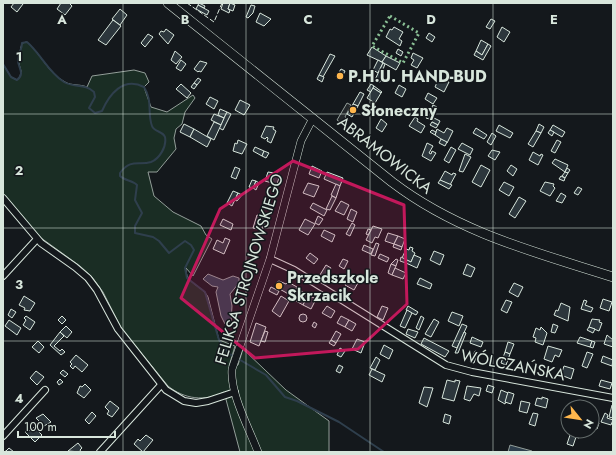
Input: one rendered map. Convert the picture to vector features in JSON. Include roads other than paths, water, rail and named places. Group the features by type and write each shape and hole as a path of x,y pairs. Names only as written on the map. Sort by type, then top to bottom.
{"main road":[{"name":"ABRAMOWICKA","path":"168,3 402,189 449,219 491,237 613,277"}],"street":[{"name":"FELIKSA STROJNOWSKIEGO","path":"258,452 235,392 232,376 233,364 270,259 301,141 313,118"},
{"path":"3,198 37,239 88,278 97,290 118,329 161,385 177,398 192,402 208,401 235,392"},
{"path":"3,276 37,239"},
{"name":"WÓLCZAŃSKA","path":"270,259 294,270 446,365 472,372 613,398"},
{"path":"100,452 161,385"},
{"path":"3,436 45,390"}],"water":[{"path":"208,274 223,280 233,276 239,278 239,283 230,294 232,306 231,322 227,325 221,316 216,292 218,287 212,286 203,279"},
{"path":"510,445 532,451 532,452 508,452"}],"waterway":[{"path":"3,64 11,77 17,80 21,75 18,59 22,43 27,42 58,78 68,84 87,87 94,92 95,97 89,108 95,113 102,111 113,93 123,86 136,84 144,87 147,92 152,126 164,135 165,145 162,152 151,162 131,164 124,168 120,173 122,178 137,185 135,200 142,213 135,226 135,233 153,237 159,241 169,253 185,241 191,245 194,250 185,268 187,278 205,292 219,340 228,353 266,375 285,397 297,401 339,422 384,452"}],"place":[{"name":"P.H.U. HAND-BUD","path":"340,76"},
{"name":"Słoneczny","path":"353,110"},
{"name":"Przedszkole Skrzacik","path":"279,286"}]}
